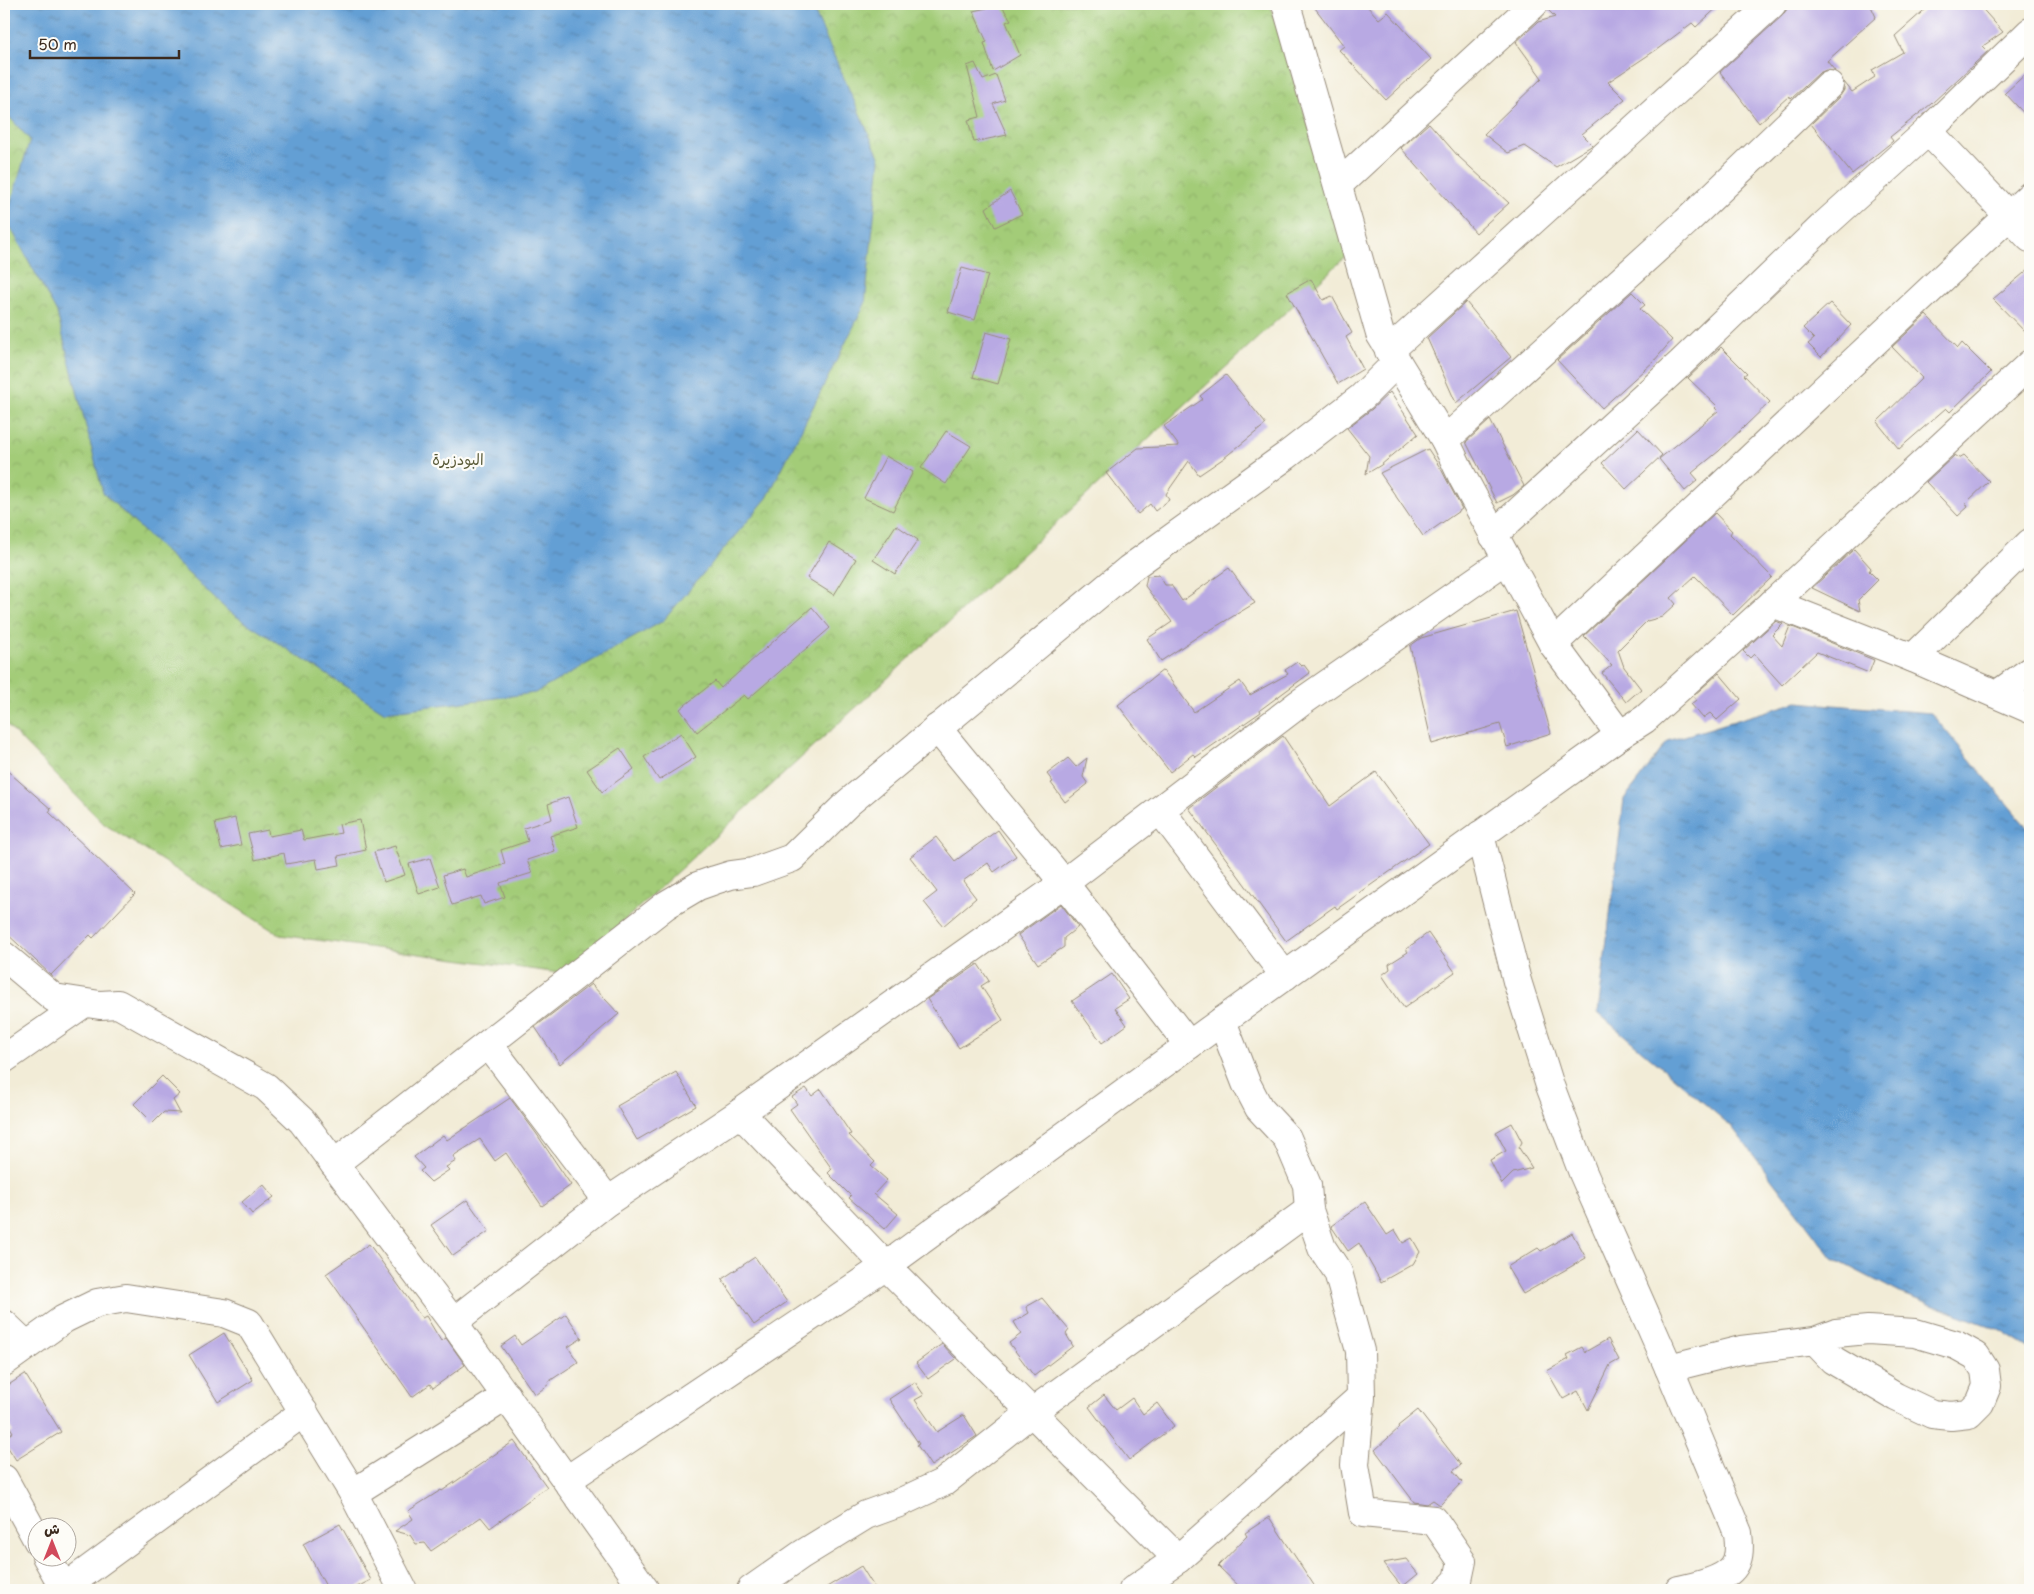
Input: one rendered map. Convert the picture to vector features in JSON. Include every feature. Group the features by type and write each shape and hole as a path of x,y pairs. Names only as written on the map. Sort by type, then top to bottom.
{"street":[{"path":"1286,4 1380,334 1445,440 1493,535 1553,644 1620,735"},
{"path":"1338,185 1534,4"},
{"path":"334,1164 666,905 698,886 731,875 753,872 792,858 848,803 1129,569 1286,456 1362,397 1393,356 1772,4"},
{"path":"1493,535 1682,363 1822,227 1928,131 2030,32"},
{"path":"1445,440 1686,222 1829,85"},
{"path":"1928,131 2030,238"},
{"path":"1553,644 2030,196"},
{"path":"567,1480 886,1266 1222,1021 1645,718 1774,603 2030,364"},
{"path":"1913,658 2030,543"},
{"path":"453,1322 608,1201 740,1113 1064,883 1300,703 1506,559"},
{"path":"1774,603 1913,658 2030,709"},
{"path":"1998,694 2030,671"},
{"path":"937,728 1064,883 1189,1045"},
{"path":"1160,810 1285,976"},
{"path":"1480,835 1517,981 1550,1086 1583,1173 1738,1533 1737,1561 1730,1570 1717,1580 1680,1590"},
{"path":"4,956 54,998 83,1004 118,1004 266,1088 302,1120 453,1322 645,1590"},
{"path":"4,1059 83,1004"},
{"path":"1222,1021 1246,1083 1259,1108 1287,1138 1307,1185 1309,1210 1322,1248 1338,1272 1360,1351 1361,1397 1355,1465 1363,1513 1434,1520 1462,1561 1458,1580 1448,1590"},
{"path":"488,1045 608,1201"},
{"path":"740,1113 886,1266 1032,1412 1166,1574"},
{"path":"751,1590 801,1555 866,1515 899,1503 944,1482 1032,1412 1309,1210"},
{"path":"4,1362 64,1319 97,1303 126,1298 224,1313 249,1323 353,1494 403,1590"},
{"path":"4,1324 26,1345"},
{"path":"1668,1368 1741,1350 1815,1341 1836,1333 1868,1330 1915,1333 1956,1345 1976,1356 1985,1370 1987,1386 1980,1403 1969,1414 1952,1416 1932,1414 1896,1397 1833,1360 1815,1341"},
{"path":"353,1494 507,1396"},
{"path":"1133,1590 1166,1574 1361,1397"},
{"path":"51,1566 62,1589 304,1412"},
{"path":"4,1479 28,1523"}],"green space":[{"name":"البودزيرة","path":"4,4 1270,4 1349,254 566,974 280,935 104,824 4,722"}],"water":[{"path":"4,4 811,4 880,159 865,304 767,498 663,621 535,693 385,712 228,611 103,493 57,313 6,219 30,140 4,111"},
{"path":"1797,702 1931,713 2030,831 2030,1349 2000,1330 1902,1294 1832,1258 1732,1127 1598,1013 1624,799 1668,741"}],"building":[{"path":"1312,4 1365,4 1379,19 1388,12 1431,59 1386,100 1339,50 1344,46"},
{"path":"1549,4 1721,4 1696,27 1692,23 1608,82 1625,99 1582,134 1593,145 1556,167 1525,146 1508,153 1484,134 1542,78 1516,42 1538,22 1555,17 1548,10"},
{"path":"1787,4 1870,4 1876,17 1827,61 1835,71 1826,70 1819,73 1791,99 1789,96 1759,123 1720,72 1782,16 1787,9"},
{"path":"1931,4 1978,4 2003,32 1983,46 1988,51 1931,104 1890,137 1893,141 1852,174 1811,124 1840,96 1844,90 1844,82 1852,92 1875,77 1872,70 1903,52 1895,36"},
{"path":"1001,5 1011,20 1006,22 1020,55 993,71 984,43 987,42 973,11"},
{"path":"975,63 983,80 996,75 1005,100 993,104 1007,135 974,142 968,120 980,117 967,66"},
{"path":"2030,70 2030,120 2005,93"},
{"path":"1429,123 1458,156 1509,203 1476,233 1401,148"},
{"path":"1010,191 1022,214 995,227 986,208"},
{"path":"962,268 988,275 975,320 948,312"},
{"path":"2030,268 2030,337 1993,299"},
{"path":"1311,279 1323,300 1332,296 1352,333 1346,337 1363,369 1338,384 1287,293"},
{"path":"1632,292 1645,305 1640,309 1672,340 1654,361 1602,408 1557,360"},
{"path":"1466,302 1511,357 1456,403 1427,338"},
{"path":"1830,303 1851,325 1821,357 1808,344 1814,339 1803,328"},
{"path":"1926,315 1958,348 1962,343 1991,372 1950,412 1946,408 1899,449 1877,422 1922,378 1892,347"},
{"path":"986,332 1011,339 998,384 973,377"},
{"path":"1721,347 1747,373 1744,375 1770,402 1719,451 1692,473 1698,480 1685,491 1659,459 1718,411 1715,408 1717,406 1688,378"},
{"path":"1226,375 1266,424 1224,458 1199,475 1189,461 1166,494 1169,500 1155,511 1150,504 1138,514 1106,473 1138,448 1179,446 1164,426 1203,399 1200,396"},
{"path":"1390,392 1418,434 1381,465 1366,474 1369,456 1347,428"},
{"path":"1490,420 1524,486 1513,495 1497,503 1466,442"},
{"path":"1638,429 1662,455 1626,489 1602,463"},
{"path":"946,431 971,446 946,484 921,468"},
{"path":"1428,449 1462,509 1423,536 1380,473"},
{"path":"1955,455 1959,458 1964,455 1989,481 1966,503 1968,507 1958,516 1926,482"},
{"path":"886,456 913,472 893,511 864,498"},
{"path":"1715,513 1732,531 1730,534 1772,577 1733,615 1695,576 1671,598 1676,604 1662,617 1647,621 1618,650 1624,667 1641,689 1626,702 1602,673 1612,665 1584,636"},
{"path":"896,525 918,540 895,574 873,560"},
{"path":"829,542 856,559 834,595 807,578"},
{"path":"1854,549 1871,568 1869,571 1878,580 1858,600 1860,611 1812,588"},
{"path":"1229,568 1255,603 1206,631 1161,661 1147,639 1172,622 1145,586 1147,576 1159,575 1165,585 1171,585 1182,601"},
{"path":"812,607 830,628 748,699 744,695 697,732 680,709 715,681 721,688"},
{"path":"1516,611 1551,733 1507,747 1500,724 1432,744 1410,646 1421,638"},
{"path":"1776,621 1783,624 1772,635 1782,646 1790,626 1874,660 1869,673 1817,652 1782,685 1754,654 1750,658 1743,651"},
{"path":"1297,662 1301,666 1304,665 1310,673 1260,710 1261,712 1196,757 1193,754 1170,772 1118,705 1163,670 1194,712 1240,681 1250,695 1288,674 1285,670"},
{"path":"1719,673 1741,699 1717,720 1710,713 1703,718 1691,704 1696,700 1693,696"},
{"path":"681,733 696,757 659,780 644,757"},
{"path":"1283,736 1330,806 1376,772 1429,844 1337,909 1335,906 1286,941 1189,808"},
{"path":"620,748 634,769 602,792 587,770"},
{"path":"1068,758 1076,767 1087,758 1083,777 1088,784 1065,802 1051,783 1053,782 1047,774"},
{"path":"4,768 51,809 49,812 135,894 93,938 90,935 51,975 4,931"},
{"path":"568,797 578,827 550,836 555,851 527,860 532,873 500,883 505,897 484,904 481,896 452,905 443,875 463,869 466,877 505,864 501,850 528,841 524,828 552,819 548,804"},
{"path":"235,818 241,845 221,849 215,823"},
{"path":"360,820 366,850 338,856 340,865 318,869 316,859 286,864 284,853 255,860 248,834 268,830 269,836 301,830 304,840 341,833 339,824"},
{"path":"998,830 1016,856 994,872 988,863 963,881 976,898 943,926 924,902 937,892 910,857 936,837 955,861"},
{"path":"395,846 405,875 384,882 374,852"},
{"path":"430,858 440,887 419,894 409,864"},
{"path":"1061,904 1078,927 1064,938 1064,947 1038,964 1018,935"},
{"path":"1428,933 1455,972 1404,1008 1382,975 1390,969 1389,964 1408,952 1406,949"},
{"path":"978,964 989,981 981,986 1003,1020 959,1048 927,999"},
{"path":"1112,974 1129,999 1115,1008 1127,1025 1102,1043 1072,1001"},
{"path":"591,984 619,1014 560,1064 535,1027"},
{"path":"676,1072 696,1106 637,1140 617,1106"},
{"path":"162,1076 180,1094 173,1100 180,1113 164,1112 153,1123 134,1104"},
{"path":"806,1088 812,1096 821,1089 851,1134 849,1135 875,1162 871,1166 887,1180 874,1194 898,1214 885,1229 849,1198 851,1196 828,1173 832,1169 790,1109 797,1104 792,1097"},
{"path":"510,1098 571,1185 542,1206 506,1153 495,1161 480,1139 453,1156 456,1161 446,1167 449,1170 431,1182 420,1171 424,1168 414,1157 443,1135 447,1140"},
{"path":"1512,1123 1522,1142 1519,1148 1532,1168 1513,1173 1502,1184 1490,1160 1506,1151 1496,1132"},
{"path":"263,1184 274,1197 252,1214 242,1202"},
{"path":"467,1200 489,1231 453,1256 431,1225"},
{"path":"1365,1202 1387,1235 1395,1230 1403,1243 1412,1238 1420,1252 1413,1264 1381,1282 1359,1243 1348,1251 1331,1226"},
{"path":"1572,1233 1586,1258 1523,1294 1507,1267 1538,1248 1541,1251"},
{"path":"369,1244 422,1318 426,1316 441,1341 446,1338 465,1365 433,1388 430,1384 412,1397 326,1274"},
{"path":"755,1257 787,1302 754,1325 722,1279"},
{"path":"1042,1298 1069,1330 1066,1334 1073,1346 1034,1376 1009,1343 1021,1334 1014,1322 1029,1313 1026,1307"},
{"path":"566,1314 582,1338 568,1347 578,1362 548,1382 549,1384 535,1395 501,1346 515,1336 521,1345"},
{"path":"224,1333 253,1380 218,1402 189,1355"},
{"path":"1608,1339 1619,1360 1610,1365 1588,1410 1578,1391 1563,1399 1547,1371 1569,1359 1567,1355 1582,1347 1585,1352"},
{"path":"942,1344 956,1359 928,1379 916,1363"},
{"path":"25,1374 61,1432 16,1460 4,1441 4,1438 13,1432 4,1418 4,1388"},
{"path":"915,1382 924,1395 915,1400 937,1432 964,1415 977,1436 931,1466 917,1445 919,1444 889,1399"},
{"path":"1104,1395 1116,1410 1132,1398 1143,1414 1157,1403 1174,1426 1129,1460 1089,1407"},
{"path":"1418,1410 1461,1465 1453,1471 1462,1482 1440,1505 1433,1500 1427,1504 1414,1502 1375,1450 1399,1428 1398,1426"},
{"path":"514,1441 547,1487 490,1528 481,1517 431,1551 425,1543 416,1544 410,1535 395,1531 413,1519 408,1511 442,1491"},
{"path":"1269,1517 1317,1590 1243,1590 1218,1566 1247,1536 1245,1533"},
{"path":"340,1524 371,1580 351,1590 328,1590 303,1544"},
{"path":"1406,1559 1418,1574 1402,1587 1383,1563"},
{"path":"861,1566 876,1590 822,1590"}]}
